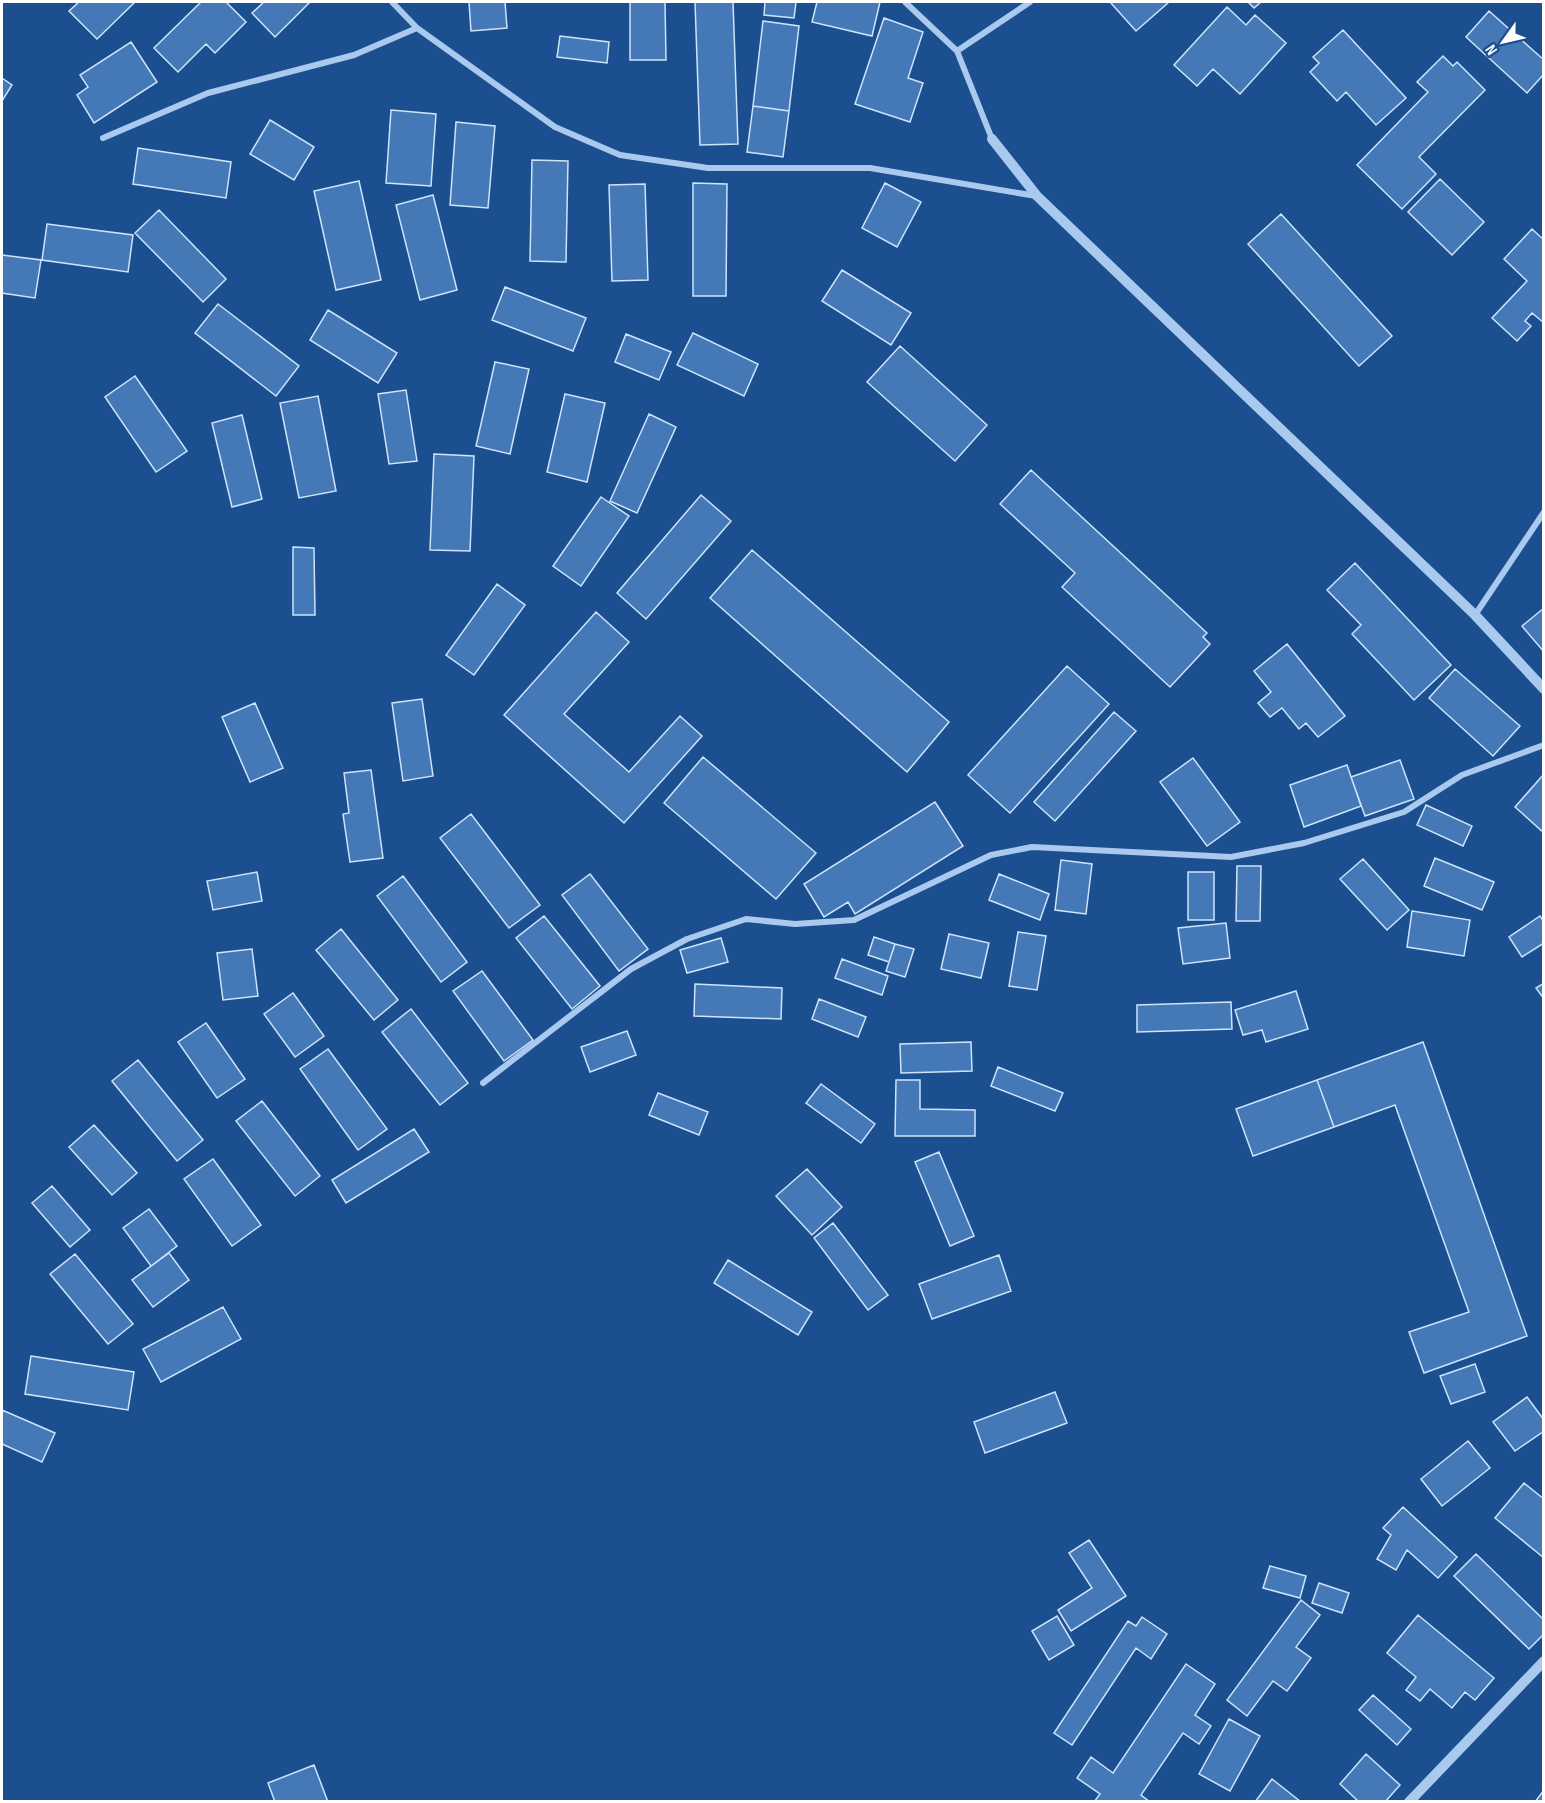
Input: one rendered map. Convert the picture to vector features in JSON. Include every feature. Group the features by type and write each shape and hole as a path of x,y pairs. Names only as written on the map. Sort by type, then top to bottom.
{"street":[{"path":"392,2 417,28 555,128 620,155 708,168 870,168 1037,196"},
{"path":"905,2 957,51 992,139 1037,196 1475,615 1544,689"},
{"path":"957,51 1030,2"},
{"path":"102,138 208,93 354,55 417,28"},
{"path":"1475,615 1544,512"},
{"path":"483,1083 631,969 687,939 746,918 795,924 854,920 991,855 1032,847 1232,857 1304,843 1404,812 1462,775 1544,746"},
{"path":"1409,1802 1544,1661"}],"building":[{"path":"79,2 135,2 97,39 69,11"},
{"path":"201,2 226,2 246,22 215,53 206,44 178,72 154,48"},
{"path":"264,2 310,2 275,37 252,13"},
{"path":"469,2 505,2 507,28 471,31"},
{"path":"630,2 665,2 666,60 630,60"},
{"path":"695,2 733,2 738,144 700,145"},
{"path":"765,2 796,2 794,18 764,15"},
{"path":"817,2 880,2 872,36 812,22"},
{"path":"1110,2 1169,2 1136,31"},
{"path":"1248,2 1261,2 1254,8"},
{"path":"1227,7 1246,25 1255,15 1286,43 1240,94 1213,69 1197,86 1174,65"},
{"path":"1489,11 1544,60 1544,74 1527,93 1466,37"},
{"path":"884,18 923,32 908,78 923,83 910,122 855,104"},
{"path":"763,21 799,26 789,111 753,106"},
{"path":"1343,30 1406,98 1376,125 1346,92 1337,101 1310,72 1319,63 1313,57"},
{"path":"560,36 609,42 607,63 557,57"},
{"path":"131,42 157,82 94,123 77,95 88,87 80,75"},
{"path":"1443,56 1453,66 1457,62 1485,90 1419,157 1436,174 1402,209 1357,165 1428,92 1417,82"},
{"path":"2,78 12,85 2,101"},
{"path":"753,106 789,111 783,157 747,152"},
{"path":"391,110 436,114 431,186 386,183"},
{"path":"270,120 314,147 294,180 250,154"},
{"path":"456,122 495,126 488,208 450,205"},
{"path":"138,148 231,162 226,198 133,184"},
{"path":"532,160 568,161 566,262 530,261"},
{"path":"1440,179 1484,222 1452,255 1408,212"},
{"path":"359,181 381,280 336,290 314,191"},
{"path":"693,183 727,184 726,296 693,296"},
{"path":"885,183 921,202 897,247 862,228"},
{"path":"645,184 648,280 612,281 609,185"},
{"path":"433,195 457,290 420,300 396,205"},
{"path":"159,210 226,279 203,302 135,233"},
{"path":"1281,214 1392,336 1359,366 1248,244"},
{"path":"47,224 133,235 128,272 42,260"},
{"path":"1532,229 1544,240 1544,323 1532,313 1525,321 1531,326 1517,341 1492,318 1527,281 1504,259"},
{"path":"2,255 41,260 35,298 2,293"},
{"path":"842,270 911,313 891,345 822,301"},
{"path":"505,287 586,318 573,351 492,320"},
{"path":"218,304 299,366 276,396 195,333"},
{"path":"328,310 397,353 378,383 310,340"},
{"path":"693,333 758,364 744,396 677,365"},
{"path":"626,334 671,352 659,380 615,362"},
{"path":"900,346 987,425 955,461 867,382"},
{"path":"495,362 529,369 510,454 476,446"},
{"path":"135,376 187,451 156,472 105,397"},
{"path":"406,390 417,461 389,464 378,394"},
{"path":"565,394 605,403 587,482 547,472"},
{"path":"318,396 336,491 299,498 280,403"},
{"path":"649,414 676,427 637,513 610,501"},
{"path":"242,415 262,499 232,507 212,423"},
{"path":"434,454 474,456 470,551 430,550"},
{"path":"1031,470 1207,633 1203,637 1210,644 1170,687 1062,587 1075,573 1000,504"},
{"path":"701,495 731,521 646,619 617,593"},
{"path":"601,497 629,516 581,586 553,566"},
{"path":"293,547 314,548 315,615 293,615"},
{"path":"752,550 949,722 907,772 710,598"},
{"path":"1355,563 1451,665 1414,700 1352,634 1361,625 1327,590"},
{"path":"497,584 525,605 474,675 446,655"},
{"path":"1544,608 1544,652 1522,626"},
{"path":"596,612 629,642 564,714 629,772 680,716 702,736 624,823 504,715"},
{"path":"1287,644 1345,716 1318,737 1306,723 1299,729 1282,708 1270,717 1258,703 1271,692 1254,671"},
{"path":"1067,666 1109,704 1010,813 968,775"},
{"path":"1455,669 1520,726 1493,756 1429,698"},
{"path":"422,699 433,776 403,781 392,703"},
{"path":"255,703 283,768 250,782 222,717"},
{"path":"1114,712 1136,731 1055,821 1034,802"},
{"path":"703,757 816,853 776,899 664,803"},
{"path":"1193,758 1240,822 1207,846 1160,782"},
{"path":"1400,760 1414,799 1365,816 1351,777"},
{"path":"1347,765 1361,806 1304,827 1290,785"},
{"path":"371,770 383,858 350,862 343,814 349,813 344,773"},
{"path":"1544,774 1544,833 1515,807"},
{"path":"935,802 963,846 855,914 848,902 824,917 804,884"},
{"path":"1426,805 1472,826 1463,846 1417,825"},
{"path":"471,814 540,905 509,928 440,838"},
{"path":"1435,858 1494,882 1482,910 1424,886"},
{"path":"1363,859 1409,910 1387,930 1340,879"},
{"path":"1061,860 1092,864 1086,914 1055,910"},
{"path":"1237,866 1261,866 1260,921 1236,921"},
{"path":"257,872 262,901 213,910 207,881"},
{"path":"1188,872 1214,872 1214,920 1188,920"},
{"path":"590,874 648,949 619,971 562,895"},
{"path":"999,874 1049,894 1040,920 989,900"},
{"path":"403,876 467,962 441,982 377,896"},
{"path":"1412,911 1470,920 1464,956 1407,947"},
{"path":"544,916 600,986 572,1009 516,938"},
{"path":"1540,916 1544,922 1544,943 1522,957 1509,937"},
{"path":"1226,923 1230,958 1183,964 1178,928"},
{"path":"341,929 398,1000 374,1020 316,950"},
{"path":"1018,932 1046,936 1037,990 1009,986"},
{"path":"949,934 989,943 981,978 941,969"},
{"path":"874,937 895,944 889,962 868,955"},
{"path":"721,938 728,962 687,973 680,950"},
{"path":"895,944 914,949 905,977 886,971"},
{"path":"252,949 258,996 223,1000 217,953"},
{"path":"842,959 888,976 882,995 835,978"},
{"path":"482,971 533,1040 504,1061 453,991"},
{"path":"1544,983 1544,999 1536,988"},
{"path":"695,984 782,988 781,1019 694,1016"},
{"path":"1296,991 1308,1029 1266,1042 1262,1030 1243,1035 1235,1010"},
{"path":"293,993 324,1036 295,1057 264,1014"},
{"path":"819,999 866,1017 858,1037 812,1019"},
{"path":"1231,1002 1232,1029 1137,1032 1137,1005"},
{"path":"411,1009 468,1083 440,1105 382,1032"},
{"path":"206,1023 245,1079 217,1098 178,1042"},
{"path":"627,1031 636,1055 590,1072 581,1047"},
{"path":"971,1042 972,1071 901,1073 900,1044"},
{"path":"1423,1042 1527,1336 1424,1373 1409,1332 1469,1312 1395,1105 1334,1127 1317,1080"},
{"path":"328,1049 387,1129 358,1150 300,1069"},
{"path":"138,1060 203,1140 177,1161 112,1081"},
{"path":"998,1067 1063,1093 1055,1111 991,1086"},
{"path":"896,1080 920,1080 920,1109 975,1110 975,1136 895,1136"},
{"path":"1317,1080 1334,1127 1253,1156 1236,1109"},
{"path":"821,1084 875,1124 861,1143 806,1103"},
{"path":"658,1093 708,1112 699,1135 649,1115"},
{"path":"262,1101 320,1176 295,1196 236,1121"},
{"path":"94,1125 137,1173 112,1195 69,1147"},
{"path":"414,1129 429,1152 346,1203 332,1180"},
{"path":"939,1152 974,1236 950,1246 915,1162"},
{"path":"213,1159 261,1225 232,1246 184,1179"},
{"path":"807,1169 842,1207 812,1235 776,1196"},
{"path":"52,1186 90,1230 70,1247 32,1203"},
{"path":"149,1209 177,1246 151,1266 123,1228"},
{"path":"833,1223 888,1295 868,1310 814,1238"},
{"path":"169,1253 189,1280 153,1307 132,1280"},
{"path":"75,1254 133,1324 108,1344 50,1274"},
{"path":"999,1255 1011,1291 932,1319 919,1284"},
{"path":"728,1260 812,1312 798,1335 714,1283"},
{"path":"223,1307 241,1339 161,1382 143,1349"},
{"path":"31,1356 134,1372 128,1410 25,1394"},
{"path":"1475,1364 1485,1392 1451,1404 1440,1376"},
{"path":"1055,1392 1067,1423 985,1453 974,1422"},
{"path":"1527,1397 1544,1420 1544,1431 1515,1451 1493,1422"},
{"path":"2,1410 55,1433 42,1462 2,1444"},
{"path":"1468,1441 1490,1468 1442,1506 1421,1479"},
{"path":"1524,1483 1544,1499 1544,1558 1495,1518"},
{"path":"1403,1507 1457,1557 1438,1578 1407,1550 1396,1570 1377,1559 1391,1535 1383,1528"},
{"path":"1089,1540 1126,1596 1071,1631 1058,1610 1092,1588 1069,1553"},
{"path":"1476,1554 1544,1620 1544,1634 1529,1649 1454,1576"},
{"path":"1270,1566 1306,1576 1300,1598 1263,1588"},
{"path":"1319,1583 1349,1593 1342,1613 1312,1603"},
{"path":"1301,1600 1320,1615 1296,1647 1311,1658 1287,1691 1273,1681 1247,1716 1227,1700"},
{"path":"1418,1615 1494,1678 1475,1700 1465,1692 1452,1708 1430,1689 1420,1701 1406,1690 1416,1677 1387,1653"},
{"path":"1057,1616 1074,1645 1049,1660 1032,1631"},
{"path":"1142,1617 1167,1634 1151,1659 1136,1648 1072,1745 1054,1733 1128,1621 1136,1626"},
{"path":"1186,1664 1215,1684 1195,1715 1211,1726 1199,1744 1183,1733 1141,1795 1150,1802 1094,1802 1100,1794 1077,1778 1091,1757 1113,1773"},
{"path":"1373,1695 1411,1729 1397,1745 1359,1710"},
{"path":"1229,1719 1260,1736 1230,1791 1199,1774"},
{"path":"1366,1754 1400,1785 1385,1802 1359,1802 1340,1784"},
{"path":"314,1765 328,1802 275,1802 268,1783"},
{"path":"1272,1779 1301,1802 1255,1802"},
{"path":"1544,1790 1544,1802 1535,1802"}]}
